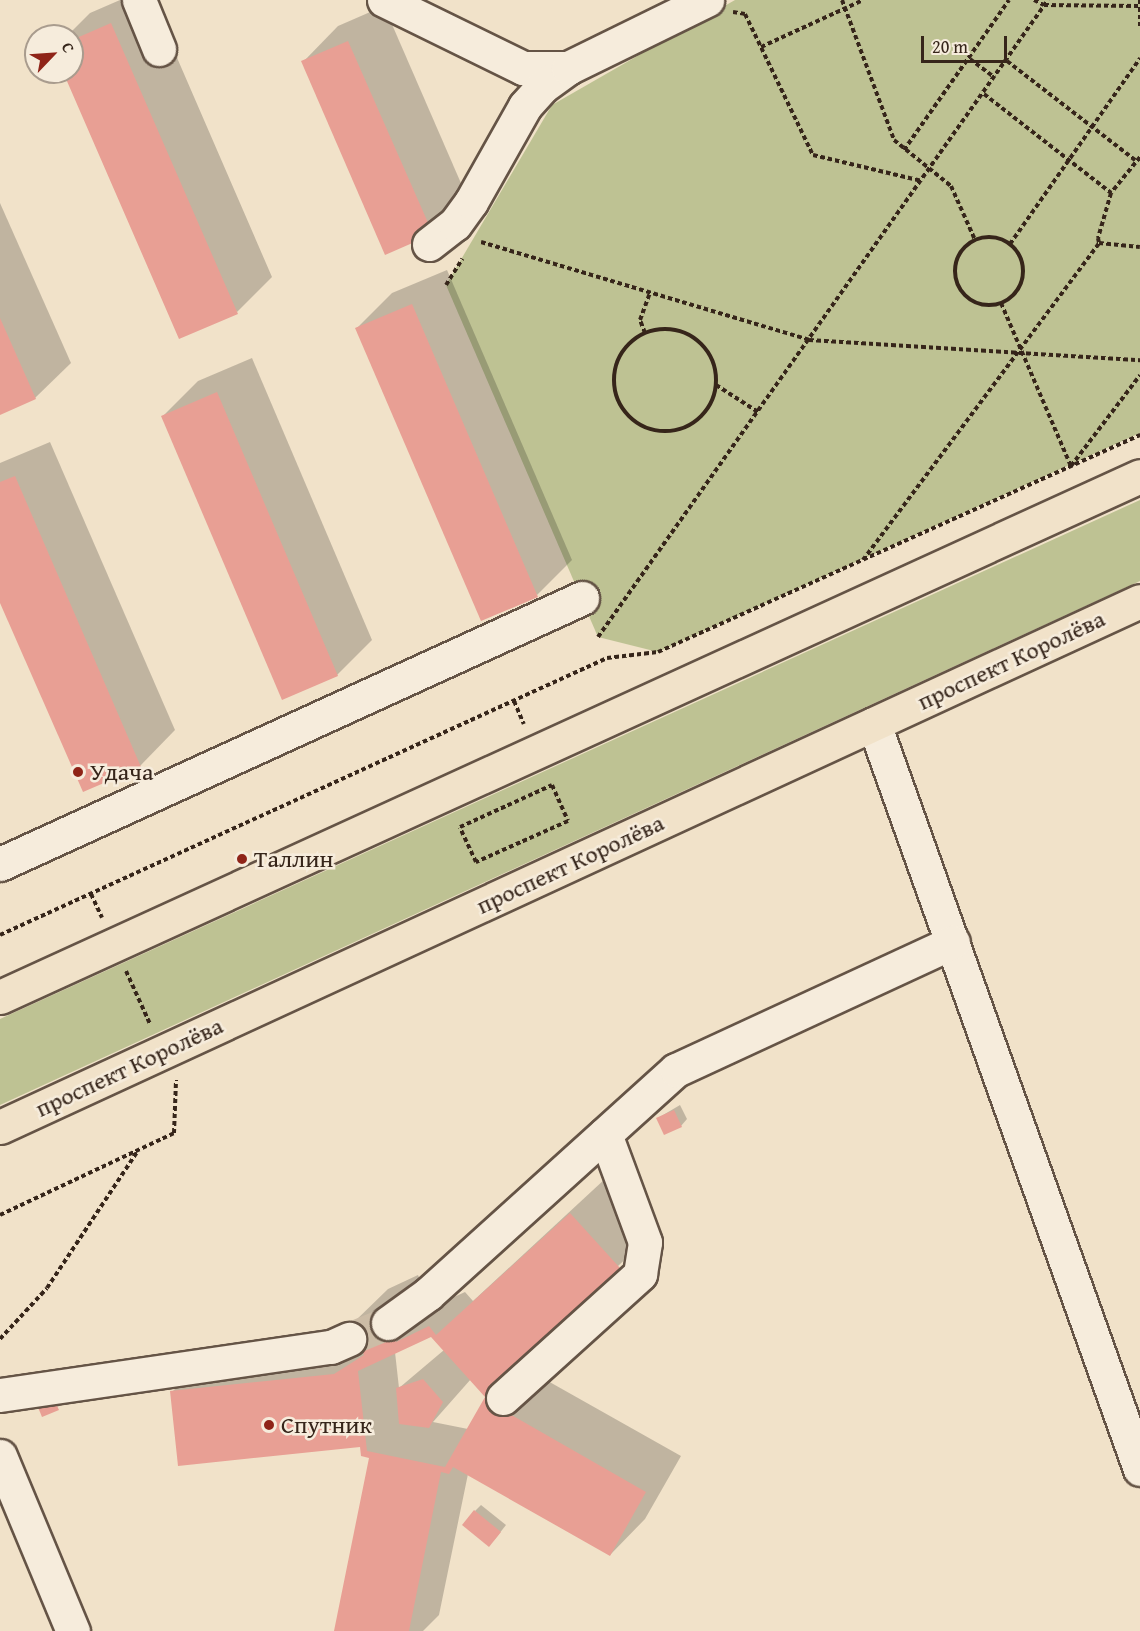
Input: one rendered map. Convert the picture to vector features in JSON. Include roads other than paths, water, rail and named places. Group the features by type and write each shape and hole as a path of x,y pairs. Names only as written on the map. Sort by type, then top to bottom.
{"main road":[{"path":"0,997 1140,476"},
{"name":"проспект Королёва","path":"0,1127 1140,601"}],"street":[{"path":"139,0 159,49"},
{"path":"384,0 524,68 568,68"},
{"path":"429,244 455,224 471,202 525,106 568,68 711,4"},
{"path":"0,864 582,598"},
{"path":"874,724 1140,1469"},
{"path":"388,1323 428,1294 676,1070 953,942"},
{"path":"503,1398 640,1274 645,1242 606,1134"},
{"path":"0,1395 331,1347 349,1339"},
{"path":"0,1456 73,1631"}],"tunnel":[{"path":"349,1339 388,1323"}],"place":[{"name":"Удача","path":"78,772"},
{"name":"Таллин","path":"242,859"},
{"name":"Спутник","path":"269,1425"}]}
